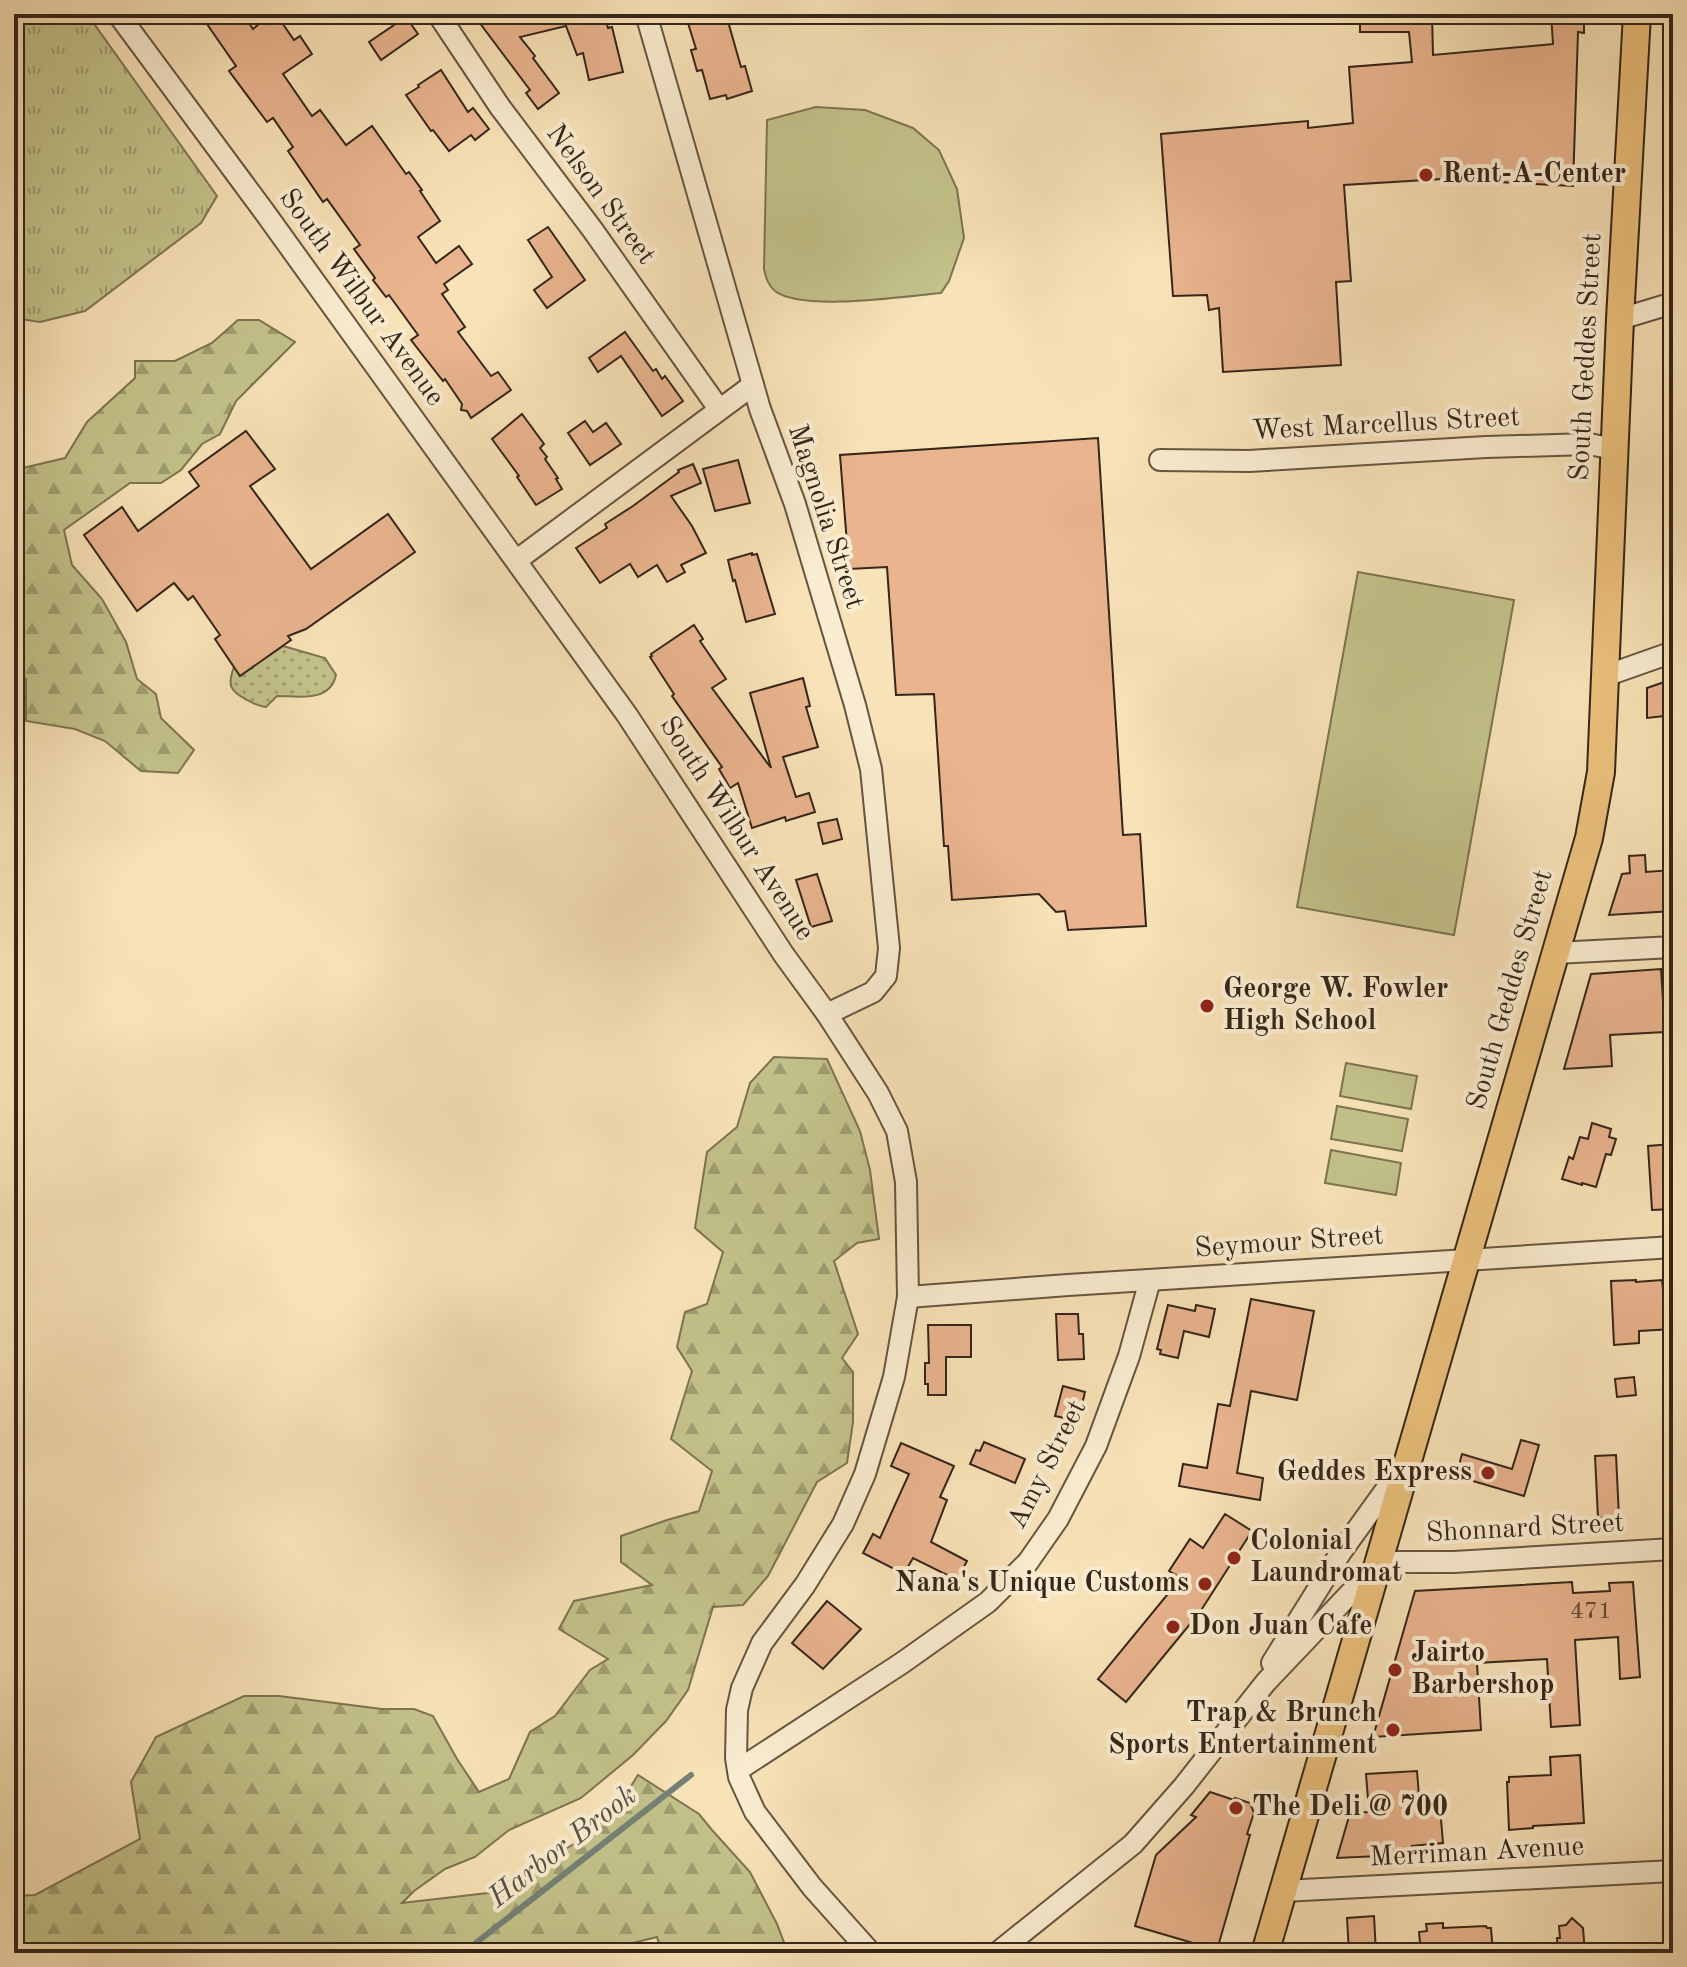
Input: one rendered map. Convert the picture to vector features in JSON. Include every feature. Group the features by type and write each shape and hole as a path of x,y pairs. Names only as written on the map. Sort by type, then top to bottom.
{"main road":[{"name":"South Geddes Street","path":"1265,1953 1589,838 1601,772 1620,319 1637,14"}],"street":[{"name":"South Wilbur Avenue","path":"118,14 627,715 784,955 827,1014 878,1093 897,1131 906,1182 908,1297 894,1377 865,1474 843,1524 805,1585 762,1643 742,1688 737,1710 736,1758 739,1777 755,1812 812,1887 871,1953"},
{"name":"Nelson Street","path":"438,14 500,107 592,229 719,409"},
{"name":"Magnolia Street","path":"646,14 753,385 795,504 871,769 889,948 886,976 873,992 827,1014"},
{"path":"1620,319 1673,303"},
{"path":"517,560 753,385"},
{"name":"West Marcellus Street","path":"1160,460 1249,461 1589,444 1614,449"},
{"path":"1605,676 1673,652"},
{"path":"1555,953 1673,947"},
{"name":"Seymour Street","path":"908,1297 1673,1247"},
{"name":"Amy Street","path":"738,1770 977,1610 1028,1562 1058,1519 1096,1446 1129,1356 1150,1280"},
{"path":"1266,1682 1270,1666 1341,1552 1408,1460"},
{"name":"Shonnard Street","path":"1380,1562 1454,1562 1673,1549"},
{"path":"997,1953 1133,1844 1184,1786 1266,1682 1380,1562"},
{"name":"Merriman Avenue","path":"1283,1891 1673,1871"}],"green space":[{"path":"14,14 87,14 217,196 201,223 85,311 40,322 14,318"},
{"path":"816,107 865,110 913,128 939,150 957,189 964,238 949,281 941,293 830,302 788,297 771,286 764,269 767,120"},
{"path":"238,320 259,320 295,342 236,401 220,434 202,444 181,470 161,483 130,483 64,530 72,565 102,599 126,642 137,679 156,694 161,718 194,750 178,773 141,771 105,741 75,729 26,721 26,679 14,668 14,470 65,458 87,422 135,378 135,361 175,361 212,343"},
{"path":"1358,572 1514,600 1454,935 1297,907"},
{"path":"283,646 325,658 336,675 333,684 312,696 277,696 266,707 241,697 231,683 234,667 240,675"},
{"path":"774,1057 827,1059 860,1131 870,1170 879,1239 857,1243 834,1261 858,1334 842,1358 853,1372 853,1422 847,1463 817,1482 768,1576 743,1605 713,1607 688,1690 666,1721 633,1755 581,1798 509,1830 475,1857 445,1869 402,1903 488,1893 574,1844 616,1810 638,1775 699,1814 750,1872 788,1953 662,1953 657,1937 592,1953 14,1953 14,1896 35,1895 140,1839 131,1782 156,1737 244,1696 279,1696 382,1709 414,1709 433,1716 479,1792 509,1779 530,1732 555,1716 590,1670 608,1659 559,1629 574,1601 652,1585 621,1562 621,1536 699,1511 712,1471 671,1439 692,1371 677,1347 685,1312 707,1304 723,1252 695,1228 707,1152 737,1127 750,1083"},
{"path":"1346,1063 1417,1076 1411,1109 1340,1096"},
{"path":"1337,1106 1408,1119 1402,1151 1331,1139"},
{"path":"1331,1150 1401,1163 1396,1195 1325,1183"}],"building":[{"path":"200,14 243,14 253,29 265,19 269,24 278,17 294,40 300,36 312,54 283,74 312,116 320,110 346,145 372,126 406,174 409,172 422,190 440,221 418,237 436,263 459,246 472,264 444,284 448,290 442,294 465,327 458,332 491,376 498,372 511,390 471,418 467,411 461,410 462,404 445,379 443,381 411,340 418,335 389,295 386,297 373,280 375,278 354,249 360,245 327,199 323,202 288,151 293,147 273,118 267,122 229,71 236,66"},
{"path":"473,14 604,14 608,28 612,27 623,72 589,80 583,53 577,55 566,26 520,37 559,93 538,109 526,93 530,90"},
{"path":"720,14 722,19 727,18 741,67 745,66 752,91 727,99 726,95 710,99 702,70 697,71 691,50 696,49 688,23"},
{"path":"1360,14 1432,14 1433,55 1553,44 1551,14 1584,14 1584,33 1578,32 1573,186 1442,179 1344,185 1351,281 1336,282 1341,365 1223,372 1219,308 1209,310 1207,295 1173,296 1161,134 1308,121 1308,128 1353,123 1349,67 1412,62 1409,32 1360,32"},
{"path":"406,17 418,34 381,60 369,42"},
{"path":"441,70 468,112 473,108 489,129 475,140 471,135 449,151 406,95"},
{"path":"548,227 585,280 547,308 534,290 552,277 528,240"},
{"path":"625,332 653,371 656,369 662,379 665,376 683,401 662,416 621,356 598,372 589,358"},
{"path":"522,414 544,444 540,448 562,489 536,505 492,439"},
{"path":"585,421 593,432 606,423 621,444 590,465 568,433"},
{"path":"246,431 275,469 250,486 311,569 388,514 415,552 306,629 288,636 291,640 240,676 215,639 220,635 193,596 188,600 174,583 137,611 84,535 122,507 138,531 199,486 189,472"},
{"path":"1098,438 1123,835 1140,834 1146,926 1068,930 1065,911 1056,912 1039,894 952,900 948,846 944,846 934,694 896,695 887,567 849,569 840,455"},
{"path":"738,460 750,503 715,511 703,469"},
{"path":"693,464 701,483 671,496 706,553 681,565 685,572 667,582 657,565 638,577 630,564 600,583 576,548 607,528 605,524 678,470"},
{"path":"757,554 775,614 746,622 728,560"},
{"path":"694,625 703,639 700,641 726,679 712,688 771,768 750,693 803,678 810,706 806,707 818,747 783,757 796,797 809,793 815,812 786,821 785,817 752,828 738,783 730,788 719,769 722,767 672,696 674,694 650,657"},
{"path":"1673,679 1673,715 1647,718 1647,688"},
{"path":"837,819 842,839 823,844 818,823"},
{"path":"1645,855 1646,872 1672,870 1673,911 1609,915 1622,874 1630,873 1629,856"},
{"path":"817,874 832,921 811,927 796,880"},
{"path":"1661,969 1665,1032 1610,1035 1612,1066 1564,1069 1591,974"},
{"path":"1592,1123 1611,1129 1609,1137 1616,1139 1611,1155 1606,1154 1596,1187 1562,1179 1569,1157 1573,1159 1580,1137 1588,1139"},
{"path":"1672,1144 1673,1209 1652,1210 1648,1146"},
{"path":"1662,1280 1663,1289 1673,1288 1673,1329 1639,1331 1639,1343 1614,1345 1611,1281"},
{"path":"1251,1299 1314,1311 1297,1400 1251,1391 1237,1473 1263,1478 1260,1500 1179,1486 1183,1464 1207,1468 1218,1404 1230,1406"},
{"path":"1168,1305 1195,1311 1196,1305 1215,1309 1209,1337 1184,1331 1178,1358 1160,1354 1161,1350 1157,1349"},
{"path":"1056,1314 1078,1314 1084,1359 1058,1360"},
{"path":"928,1325 971,1325 971,1357 946,1357 946,1395 928,1395 928,1384 925,1384 925,1363 929,1363"},
{"path":"1634,1377 1636,1395 1617,1397 1615,1379"},
{"path":"1063,1386 1085,1392 1078,1421 1055,1416"},
{"path":"1521,1440 1539,1445 1524,1496 1456,1476 1462,1454 1512,1469"},
{"path":"984,1442 1025,1459 1015,1483 970,1464 976,1450 980,1451"},
{"path":"901,1443 954,1466 940,1497 947,1500 931,1542 967,1561 957,1580 913,1558 905,1572 863,1553 873,1534 880,1538 909,1474 891,1466"},
{"path":"1616,1455 1619,1517 1598,1518 1595,1456"},
{"path":"1225,1514 1252,1531 1200,1612 1126,1702 1098,1679 1181,1578 1169,1571 1190,1539 1203,1548"},
{"path":"1572,1582 1573,1593 1610,1591 1609,1583 1633,1582 1640,1677 1620,1679 1618,1637 1575,1640 1580,1725 1551,1727 1547,1659 1477,1663 1481,1730 1373,1737 1415,1591"},
{"path":"827,1601 861,1629 823,1669 792,1643"},
{"path":"1580,1755 1584,1823 1509,1830 1509,1777 1551,1775 1550,1757"},
{"path":"1417,1771 1420,1809 1440,1807 1443,1843 1412,1846 1412,1850 1379,1852 1379,1856 1337,1858 1350,1813 1369,1812 1366,1774"},
{"path":"1210,1792 1250,1803 1254,1813 1217,1950 1135,1926 1156,1855 1196,1817 1191,1815"},
{"path":"1374,1916 1376,1953 1349,1953 1347,1918"},
{"path":"1572,1918 1583,1928 1585,1953 1558,1953 1559,1926 1566,1925"},
{"path":"1443,1923 1443,1928 1491,1928 1493,1953 1421,1953 1419,1932 1427,1931 1426,1924"}],"waterway":[{"name":"Harbor Brook","path":"463,1953 691,1775"}],"place":[{"name":"Rent-A-Center","path":"1426,175"},
{"name":"George W. Fowler High School","path":"1207,1006"},
{"name":"Geddes Express","path":"1488,1473"},
{"name":"Colonial Laundromat","path":"1234,1558"},
{"name":"Nana's Unique Customs","path":"1205,1584"},
{"name":"Don Juan Cafe","path":"1173,1627"},
{"name":"Jairto Barbershop","path":"1395,1670"},
{"name":"Trap & Brunch Sports Entertainment","path":"1393,1730"},
{"name":"The Deli @ 700","path":"1236,1808"}]}
